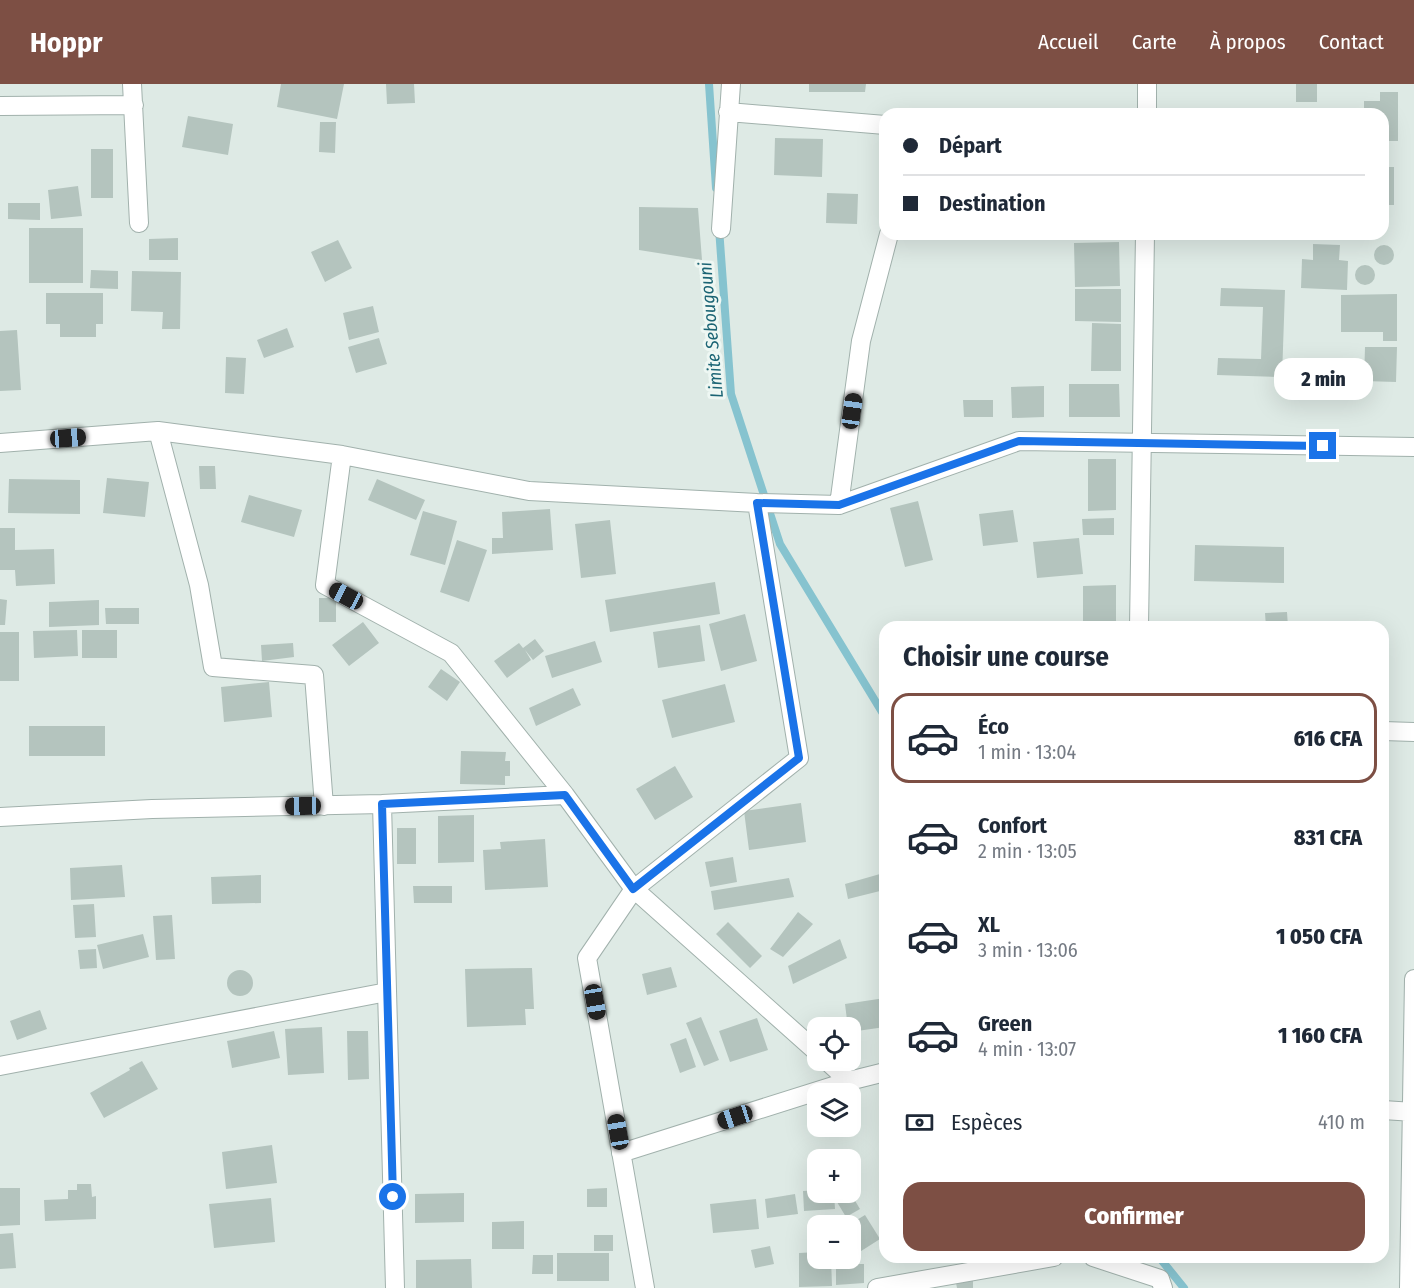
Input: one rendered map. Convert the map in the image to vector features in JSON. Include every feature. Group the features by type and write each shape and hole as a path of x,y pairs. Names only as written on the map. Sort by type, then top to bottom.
{"street":[{"path":"132,84 138,224"},
{"path":"721,228 731,84"},
{"path":"1147,84 1147,108"},
{"path":"0,106 134,105"},
{"path":"728,112 879,125"},
{"path":"839,505 861,342 887,240"},
{"path":"1139,621 1145,240"},
{"path":"0,443 158,431 342,455 529,491 839,505 1019,441 1414,447"},
{"path":"158,431 199,585 213,668 314,675 324,806"},
{"path":"342,455 325,585 451,653 565,795 633,889 807,1043"},
{"path":"645,1288 587,958 633,889 799,758 757,503"},
{"path":"1389,731 1414,732"},
{"path":"0,817 152,809 324,806 565,795"},
{"path":"382,804 395,1288"},
{"path":"1409,1288 1414,979"},
{"path":"0,1066 387,992"},
{"path":"838,1071 849,1082"},
{"path":"621,1153 879,1074"},
{"path":"1389,1110 1413,1112"},
{"path":"877,1288 1020,1263"},
{"path":"1111,1263 1160,1279 1163,1288"}],"building":[{"path":"281,84 344,84 337,119 277,107"},
{"path":"386,84 414,84 415,103 387,104"},
{"path":"809,84 866,84 865,92 809,92"},
{"path":"1296,84 1317,84 1317,102 1296,102"},
{"path":"1380,92 1398,92 1398,141 1389,141 1389,108 1364,108 1364,101 1380,101"},
{"path":"188,116 233,124 228,155 182,147"},
{"path":"320,122 336,122 335,153 319,152"},
{"path":"775,138 823,139 822,177 774,175"},
{"path":"91,149 113,149 113,198 91,198"},
{"path":"1389,167 1394,167 1394,205 1389,205"},
{"path":"78,186 82,216 51,219 48,190"},
{"path":"827,193 858,194 857,224 826,223"},
{"path":"8,203 40,203 40,220 8,219"},
{"path":"639,207 698,208 702,260 639,250"},
{"path":"29,228 83,228 83,283 29,283"},
{"path":"178,238 178,260 149,260 149,239"},
{"path":"338,240 352,268 325,282 311,252"},
{"path":"1119,242 1120,286 1075,287 1074,243"},
{"path":"1313,244 1340,245 1339,260 1348,261 1347,290 1301,288 1302,259 1313,260"},
{"path":"1384,245 1391,248 1394,255 1391,262 1384,265 1377,262 1374,255 1377,248"},
{"path":"1361,265 1369,265 1375,271 1375,279 1369,285 1361,285 1355,279 1355,271"},
{"path":"91,270 118,271 118,289 90,288"},
{"path":"132,271 181,272 180,329 162,329 163,312 131,311"},
{"path":"1221,288 1285,290 1282,377 1217,375 1218,358 1261,359 1263,307 1220,306"},
{"path":"1075,289 1121,289 1121,322 1075,321"},
{"path":"46,293 103,293 103,324 96,324 96,337 60,337 60,324 46,324"},
{"path":"1397,294 1397,341 1383,341 1383,332 1341,332 1341,295"},
{"path":"373,306 379,332 349,340 343,313"},
{"path":"1092,323 1121,324 1121,371 1091,371"},
{"path":"287,328 294,347 264,358 257,340"},
{"path":"17,330 21,390 0,391 0,331"},
{"path":"379,338 387,364 356,373 348,347"},
{"path":"1365,347 1397,347 1396,382 1364,381"},
{"path":"226,357 246,358 244,394 225,393"},
{"path":"1069,384 1119,384 1120,417 1069,417"},
{"path":"1044,386 1044,417 1012,418 1011,387"},
{"path":"963,400 993,400 993,417 964,417"},
{"path":"1088,459 1116,459 1116,510 1088,511"},
{"path":"199,466 215,466 216,489 200,489"},
{"path":"107,478 149,482 145,517 103,513"},
{"path":"9,479 80,480 80,514 8,513"},
{"path":"377,479 425,500 416,520 368,500"},
{"path":"249,495 302,510 294,537 241,522"},
{"path":"918,501 933,560 905,567 890,508"},
{"path":"550,509 553,550 492,554 492,538 503,538 502,512"},
{"path":"1013,510 1018,542 983,546 979,514"},
{"path":"423,511 457,521 445,565 410,555"},
{"path":"1114,518 1114,535 1083,535 1082,519"},
{"path":"610,520 616,574 581,578 575,524"},
{"path":"0,528 15,528 15,550 54,549 55,584 16,586 15,570 0,570"},
{"path":"1079,538 1083,574 1037,578 1033,542"},
{"path":"457,540 487,550 469,602 440,592"},
{"path":"1195,545 1284,547 1284,583 1194,581"},
{"path":"715,582 720,614 610,632 605,600"},
{"path":"1116,585 1116,621 1083,621 1083,586"},
{"path":"319,598 336,598 336,622 319,622"},
{"path":"0,599 7,600 5,625 0,625"},
{"path":"99,600 99,625 49,627 49,602"},
{"path":"105,608 139,608 139,624 106,624"},
{"path":"1287,612 1288,621 1266,621 1265,613"},
{"path":"745,614 757,661 721,671 709,624"},
{"path":"363,622 379,643 349,666 332,645"},
{"path":"700,625 705,661 658,668 653,632"},
{"path":"77,630 78,656 34,658 33,631"},
{"path":"82,630 117,630 117,658 82,658"},
{"path":"0,632 19,632 19,681 0,681"},
{"path":"535,639 544,651 533,660 525,650 531,660 507,678 494,661 519,643 523,648"},
{"path":"595,641 602,662 552,678 545,656"},
{"path":"293,643 294,657 262,661 261,645"},
{"path":"441,669 460,682 447,701 428,687"},
{"path":"269,682 272,717 224,722 221,687"},
{"path":"725,684 735,722 672,738 662,700"},
{"path":"573,688 581,705 536,726 529,708"},
{"path":"29,726 105,726 105,756 29,756"},
{"path":"461,751 506,752 505,761 510,761 510,776 505,776 505,785 460,784"},
{"path":"675,766 693,797 655,820 636,789"},
{"path":"801,803 806,842 749,850 744,811"},
{"path":"474,815 474,862 438,863 438,816"},
{"path":"397,828 416,828 416,864 397,864"},
{"path":"545,839 548,887 485,890 483,850 501,849 500,842"},
{"path":"733,857 737,882 710,887 705,862"},
{"path":"122,865 125,897 71,900 70,868"},
{"path":"879,874 879,891 848,899 845,884"},
{"path":"261,875 261,903 212,904 211,877"},
{"path":"789,878 794,897 714,910 711,891"},
{"path":"413,886 452,886 452,903 414,903"},
{"path":"94,904 96,937 75,938 73,905"},
{"path":"798,912 813,924 783,957 770,949"},
{"path":"172,915 175,959 156,960 153,916"},
{"path":"728,922 762,956 750,968 716,934"},
{"path":"143,934 149,957 103,969 97,945"},
{"path":"840,939 847,958 793,984 788,966"},
{"path":"96,949 97,968 80,969 78,950"},
{"path":"671,967 677,987 647,995 642,974"},
{"path":"532,968 534,1009 525,1009 526,1025 467,1027 465,969"},
{"path":"240,970 249,974 253,983 249,992 240,996 231,992 227,983 231,974"},
{"path":"879,999 879,1028 861,1030 861,1017 847,1017 845,1004"},
{"path":"40,1010 47,1029 17,1040 10,1021"},
{"path":"701,1017 719,1060 704,1066 686,1023"},
{"path":"757,1018 768,1050 730,1062 719,1031"},
{"path":"322,1027 324,1073 288,1075 285,1029"},
{"path":"274,1031 280,1058 232,1068 227,1041"},
{"path":"347,1031 368,1031 369,1079 348,1080"},
{"path":"686,1038 696,1067 680,1073 670,1044"},
{"path":"142,1061 158,1089 104,1118 90,1093"},
{"path":"272,1145 277,1183 226,1189 222,1152"},
{"path":"77,1184 91,1184 92,1197 96,1196 96,1219 45,1221 44,1200 68,1199 68,1190 77,1190"},
{"path":"0,1188 20,1188 20,1225 0,1226"},
{"path":"607,1188 607,1207 587,1207 587,1189"},
{"path":"803,1191 807,1191 807,1203 835,1203 835,1209 804,1211"},
{"path":"464,1193 464,1222 415,1223 415,1194"},
{"path":"795,1194 798,1214 767,1218 765,1199"},
{"path":"271,1198 275,1242 214,1248 209,1204"},
{"path":"756,1199 759,1229 713,1233 710,1204"},
{"path":"838,1203 856,1203 860,1209 845,1215"},
{"path":"865,1215 879,1240 861,1251 861,1217"},
{"path":"524,1221 524,1249 492,1249 492,1222"},
{"path":"13,1233 16,1268 0,1269 0,1234"},
{"path":"594,1235 613,1235 613,1251 594,1251"},
{"path":"770,1246 774,1264 755,1268 751,1250"},
{"path":"557,1253 609,1253 609,1281 557,1281"},
{"path":"799,1253 807,1253 807,1269 831,1269 832,1286 799,1287"},
{"path":"533,1255 553,1255 553,1274 532,1274"},
{"path":"471,1259 472,1288 416,1288 416,1260"},
{"path":"861,1264 864,1264 864,1283 836,1285 836,1269 861,1269"},
{"path":"973,1281 973,1288 957,1288 956,1283"}],"waterway":[{"name":"Limite Sebougouni","path":"709,84 716,188"},
{"name":"Limite Sebougouni","path":"719,228 731,394 780,544 879,707"},
{"name":"Limite Sebougouni","path":"1164,1263 1184,1288"}],"route":[{"path":"393,1197 382,804 565,795 633,889 799,758 757,503 839,505 1019,441 1323,446"}]}
